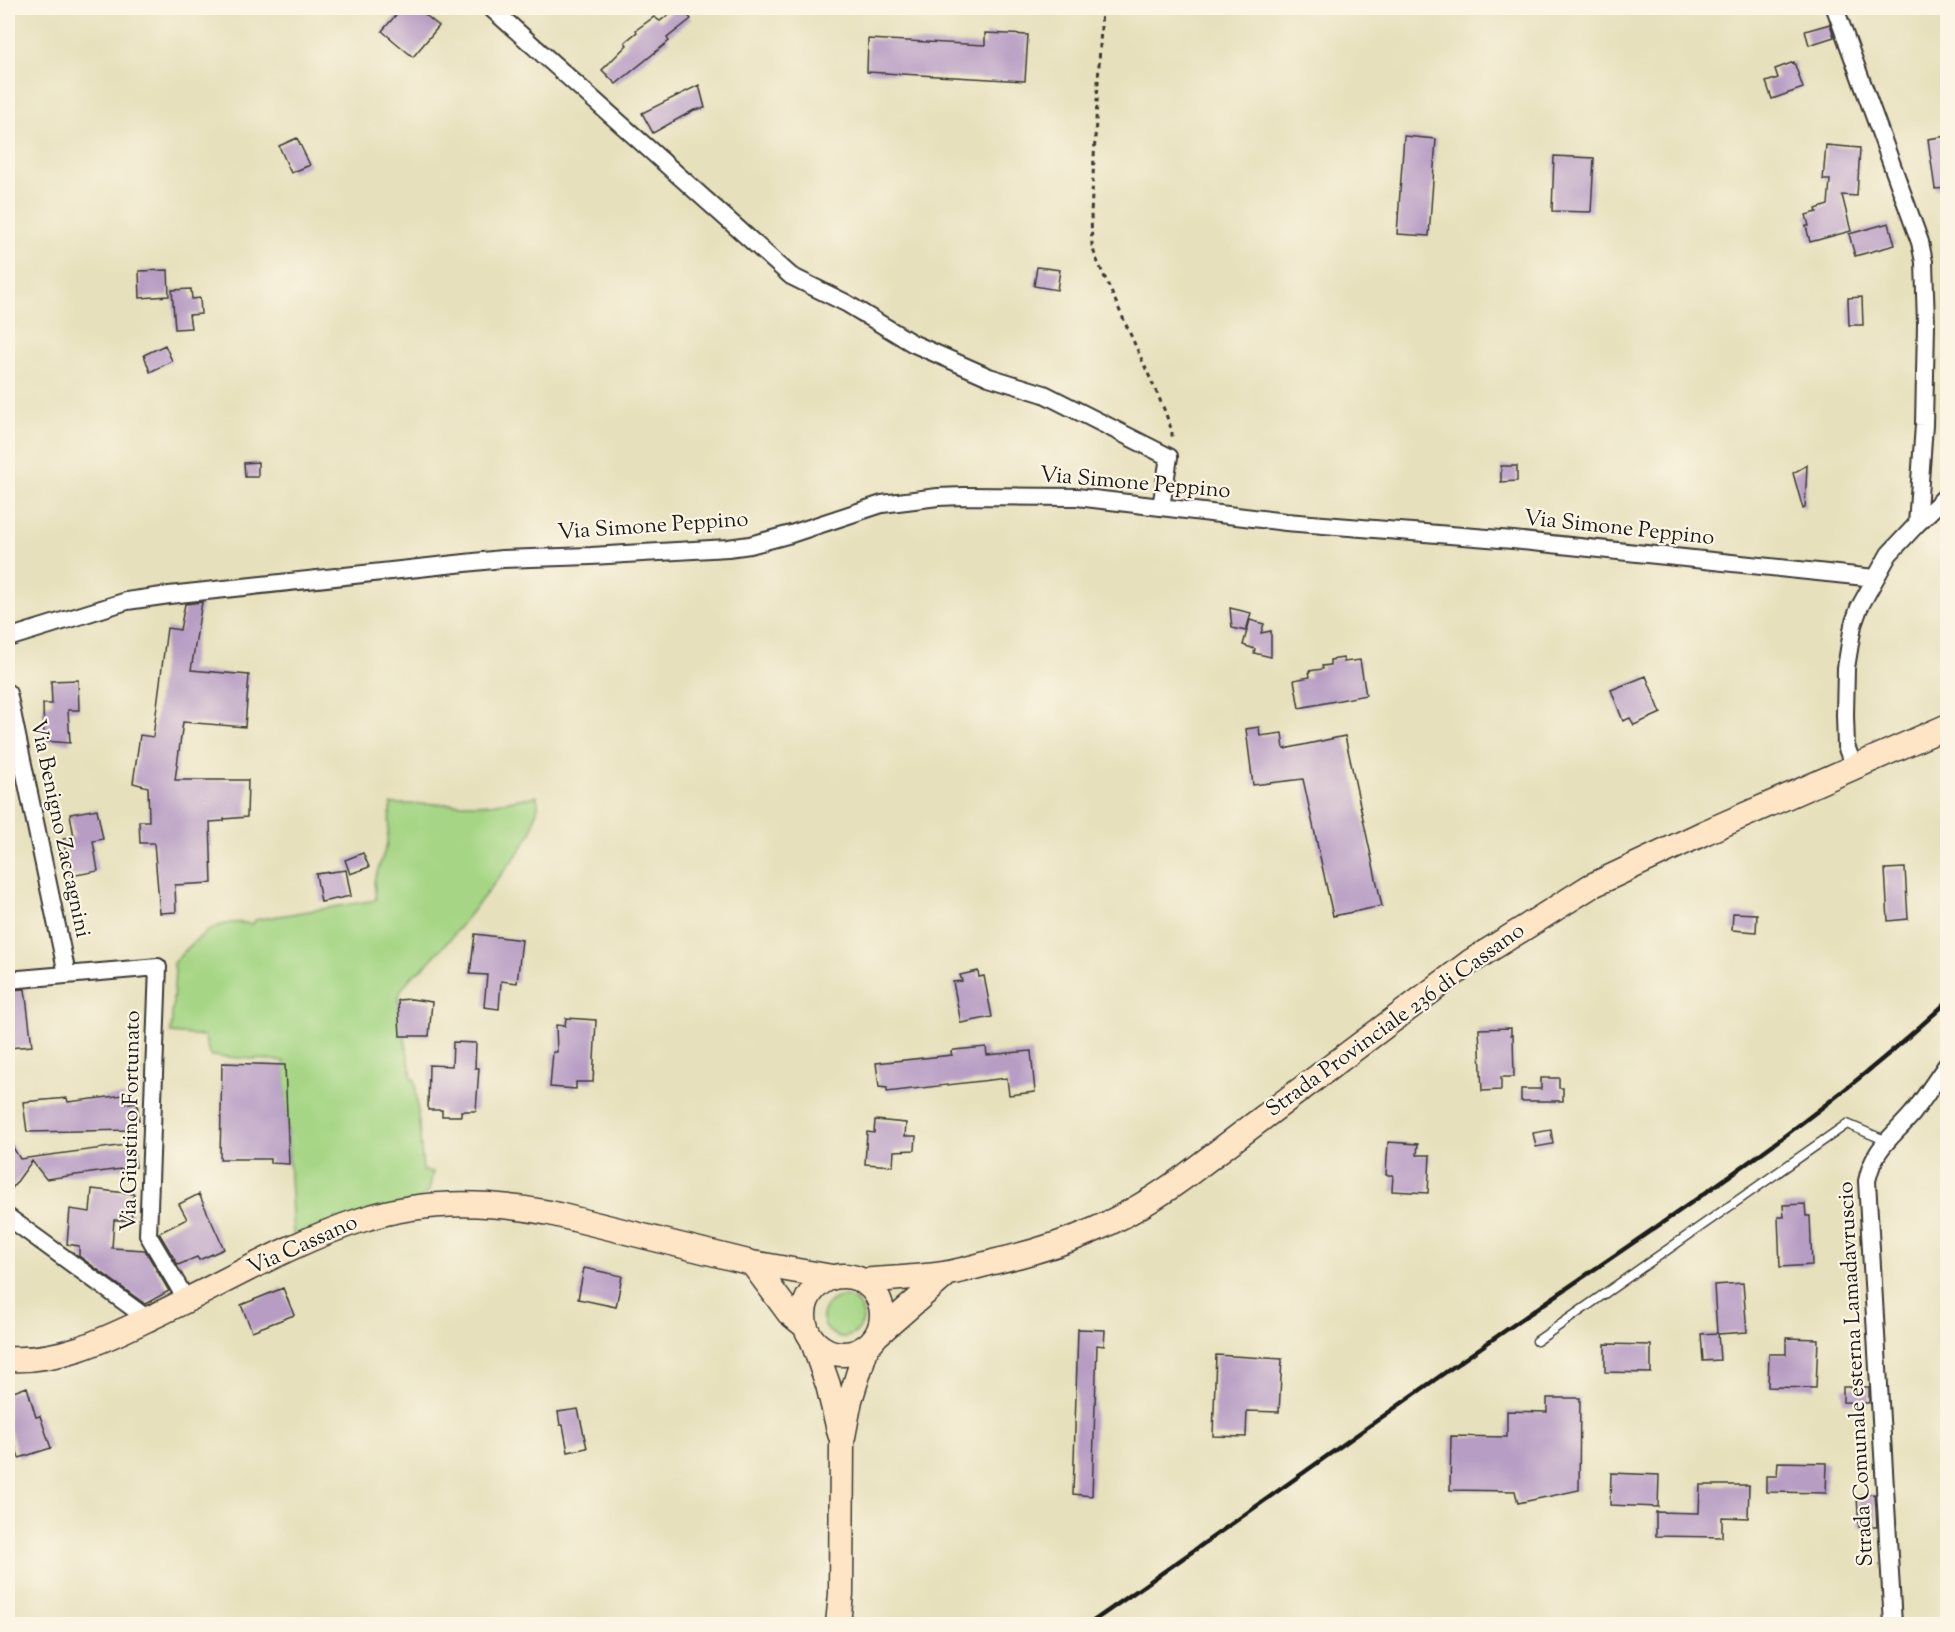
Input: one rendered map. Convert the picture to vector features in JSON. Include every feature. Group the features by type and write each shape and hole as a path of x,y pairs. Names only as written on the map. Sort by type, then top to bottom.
{"main road":[{"name":"Strada Provinciale 236 di Cassano","path":"862,1281 948,1273 1046,1249 1092,1233 1149,1202 1470,962 1591,886 1947,726"},
{"name":"Via Cassano","path":"8,1359 32,1359 70,1353 90,1346 188,1301 327,1232 362,1219 411,1208 465,1204 518,1206 752,1263 832,1278"},
{"path":"752,1263 789,1313 820,1348 844,1355 856,1353 872,1341 948,1273"},
{"path":"838,1624 841,1594 842,1442 850,1400 872,1341 882,1323 880,1305 872,1288 853,1277 832,1278 821,1283 809,1297 804,1314 828,1385 842,1442"}],"street":[{"path":"491,8 791,276 846,303 912,343 989,376 1052,397 1169,457 1161,507"},
{"path":"1835,8 1915,227 1924,262 1926,324 1924,425 1917,524"},
{"path":"1854,767 1846,746 1845,715 1848,645 1852,625 1889,554 1947,494"},
{"name":"Via Simone Peppino","path":"8,638 127,600 502,559 614,555 750,545 882,504 938,496 1077,496 1286,522 1513,540 1875,578"},
{"name":"Via Benigno Zaccagnini","path":"8,693 67,974"},
{"name":"Via Giustino Fortunato","path":"67,974 158,967 148,1235 188,1301"},
{"path":"8,980 67,974"},
{"name":"Strada Comunale esterna Lamadavruscio","path":"1893,1624 1867,1181 1870,1164 1878,1150 1940,1085 1947,1064"},
{"path":"8,1217 148,1319"}],"lane":[{"path":"1537,1341 1847,1124 1891,1136"}],"path":[{"path":"1102,8 1091,214 1092,246 1164,409 1172,431 1169,457"}],"green space":[{"path":"537,796 538,806 531,833 516,856 450,939 425,966 410,978 401,990 398,1000 412,1078 415,1080 423,1171 433,1172 429,1191 419,1200 293,1235 284,1061 210,1056 204,1036 171,1033 175,970 173,963 199,938 218,926 240,922 253,924 255,920 376,900 374,881 387,844 391,804 491,804"},
{"path":"843,1297 857,1303 863,1317 857,1331 843,1337 829,1331 823,1317 829,1303"}],"building":[{"path":"402,8 417,8 439,26 413,57 382,31"},
{"path":"677,8 682,8 691,19 667,38 669,41 616,84 602,70 627,45 625,42 637,32 636,30 654,17 660,21"},
{"path":"1830,24 1834,37 1809,45 1805,31"},
{"path":"985,33 1028,35 1025,81 867,72 868,39 985,45"},
{"path":"1794,62 1803,88 1772,99 1766,82 1778,78 1775,69"},
{"path":"699,85 705,108 694,110 653,133 642,113"},
{"path":"1404,136 1436,139 1429,236 1397,234"},
{"path":"1947,136 1947,188 1935,189 1928,139"},
{"path":"297,138 310,165 291,173 279,146"},
{"path":"1826,145 1860,148 1857,196 1842,195 1851,231 1810,242 1806,215 1817,212 1816,209 1828,205 1830,180 1823,180"},
{"path":"1554,156 1594,158 1591,212 1552,211"},
{"path":"1889,223 1895,245 1855,256 1849,234"},
{"path":"1037,267 1060,270 1057,290 1034,286"},
{"path":"168,270 169,296 140,298 139,271"},
{"path":"191,289 192,299 200,298 201,314 189,315 191,328 175,329 172,290"},
{"path":"1862,297 1863,325 1849,325 1848,298"},
{"path":"165,345 172,361 150,372 144,355"},
{"path":"258,462 258,477 245,477 244,463"},
{"path":"1807,465 1805,508 1803,509 1793,473"},
{"path":"1501,466 1517,466 1517,481 1501,482"},
{"path":"202,602 191,670 249,675 245,727 183,722 175,780 248,780 247,817 210,822 212,883 175,885 176,912 160,913 154,843 140,843 139,821 149,821 148,787 133,783 140,735 153,737 167,628 180,630 185,604"},
{"path":"1230,608 1251,613 1246,631 1232,628"},
{"path":"1250,620 1264,624 1261,633 1271,631 1271,657 1254,653 1255,649 1243,645"},
{"path":"1343,658 1344,662 1360,660 1366,695 1299,708 1294,680 1310,677 1309,671 1323,669 1322,666 1330,665 1330,660"},
{"path":"1646,676 1661,713 1634,725 1630,718 1623,721 1611,690"},
{"path":"78,680 79,710 68,710 70,743 44,741 43,704 52,704 51,681"},
{"path":"1259,727 1260,736 1282,733 1284,749 1345,736 1382,906 1333,916 1303,779 1253,785 1246,729"},
{"path":"97,809 103,839 93,841 98,871 71,876 63,839 74,837 70,814"},
{"path":"363,853 369,867 350,874 345,860"},
{"path":"1905,868 1908,919 1888,921 1885,869"},
{"path":"346,870 351,896 321,902 316,874"},
{"path":"1733,913 1757,914 1756,932 1732,930"},
{"path":"475,934 522,940 517,983 501,981 499,1009 484,1007 487,975 470,974"},
{"path":"978,971 979,977 984,976 992,1017 961,1023 953,982 962,981 960,975"},
{"path":"25,989 32,1046 8,1048 8,990"},
{"path":"398,1000 432,1002 429,1036 400,1036"},
{"path":"566,1018 596,1020 593,1082 576,1082 576,1089 550,1087 553,1052 557,1052 556,1025 565,1026"},
{"path":"1511,1028 1514,1077 1501,1077 1501,1090 1482,1091 1479,1029"},
{"path":"453,1042 476,1043 475,1068 479,1068 476,1111 461,1111 461,1116 442,1116 442,1110 428,1110 429,1065 452,1066"},
{"path":"986,1047 987,1055 1031,1051 1035,1092 1009,1095 1007,1078 887,1092 887,1088 879,1087 876,1063 952,1055 951,1052 954,1050"},
{"path":"222,1063 285,1065 289,1164 270,1163 270,1159 220,1159"},
{"path":"1541,1078 1559,1078 1559,1088 1563,1088 1563,1101 1521,1101 1521,1089 1541,1089"},
{"path":"124,1095 125,1104 137,1102 139,1120 131,1121 132,1130 27,1132 23,1102 67,1098 68,1102"},
{"path":"875,1120 906,1123 905,1136 916,1136 915,1150 894,1151 893,1166 865,1164 867,1132 874,1133"},
{"path":"1551,1130 1553,1144 1536,1147 1533,1133"},
{"path":"8,1139 20,1159 133,1144 136,1167 46,1179 32,1161 8,1194"},
{"path":"1388,1142 1418,1144 1417,1155 1430,1155 1428,1193 1392,1191 1393,1175 1386,1175"},
{"path":"92,1189 134,1194 131,1220 114,1220 112,1248 145,1250 169,1291 145,1304 79,1256 79,1246 67,1244 70,1209 90,1212"},
{"path":"199,1194 224,1249 199,1260 197,1257 178,1265 159,1233 187,1219 179,1204"},
{"path":"1805,1204 1806,1216 1810,1216 1812,1265 1780,1267 1778,1217 1784,1217 1783,1205"},
{"path":"584,1268 622,1276 616,1307 578,1299"},
{"path":"1743,1283 1747,1332 1718,1334 1720,1360 1703,1361 1701,1334 1717,1333 1714,1285"},
{"path":"283,1288 294,1315 252,1331 241,1305"},
{"path":"1078,1329 1105,1330 1104,1346 1097,1345 1092,1496 1073,1494"},
{"path":"1786,1338 1818,1339 1816,1388 1768,1387 1769,1354 1786,1354"},
{"path":"1605,1344 1651,1345 1651,1373 1605,1372"},
{"path":"1216,1355 1282,1359 1279,1412 1247,1411 1246,1437 1213,1436"},
{"path":"27,1387 36,1417 40,1416 51,1448 19,1458 8,1424 8,1394"},
{"path":"1843,1387 1869,1387 1869,1403 1843,1402"},
{"path":"1547,1398 1580,1398 1579,1490 1518,1503 1515,1491 1450,1490 1451,1436 1507,1437 1507,1411 1547,1412"},
{"path":"578,1409 587,1448 568,1452 558,1412"},
{"path":"1778,1462 1827,1463 1826,1493 1766,1492 1766,1476 1777,1476"},
{"path":"1611,1473 1659,1475 1658,1507 1610,1505"},
{"path":"1700,1485 1749,1485 1748,1518 1722,1517 1722,1537 1656,1536 1656,1512 1699,1513"},
{"path":"1875,1494 1877,1527 1859,1527 1857,1498 1861,1499 1861,1495"}],"railway":[{"path":"1089,1624 1470,1355 1742,1167 1848,1087 1948,1001"}]}
